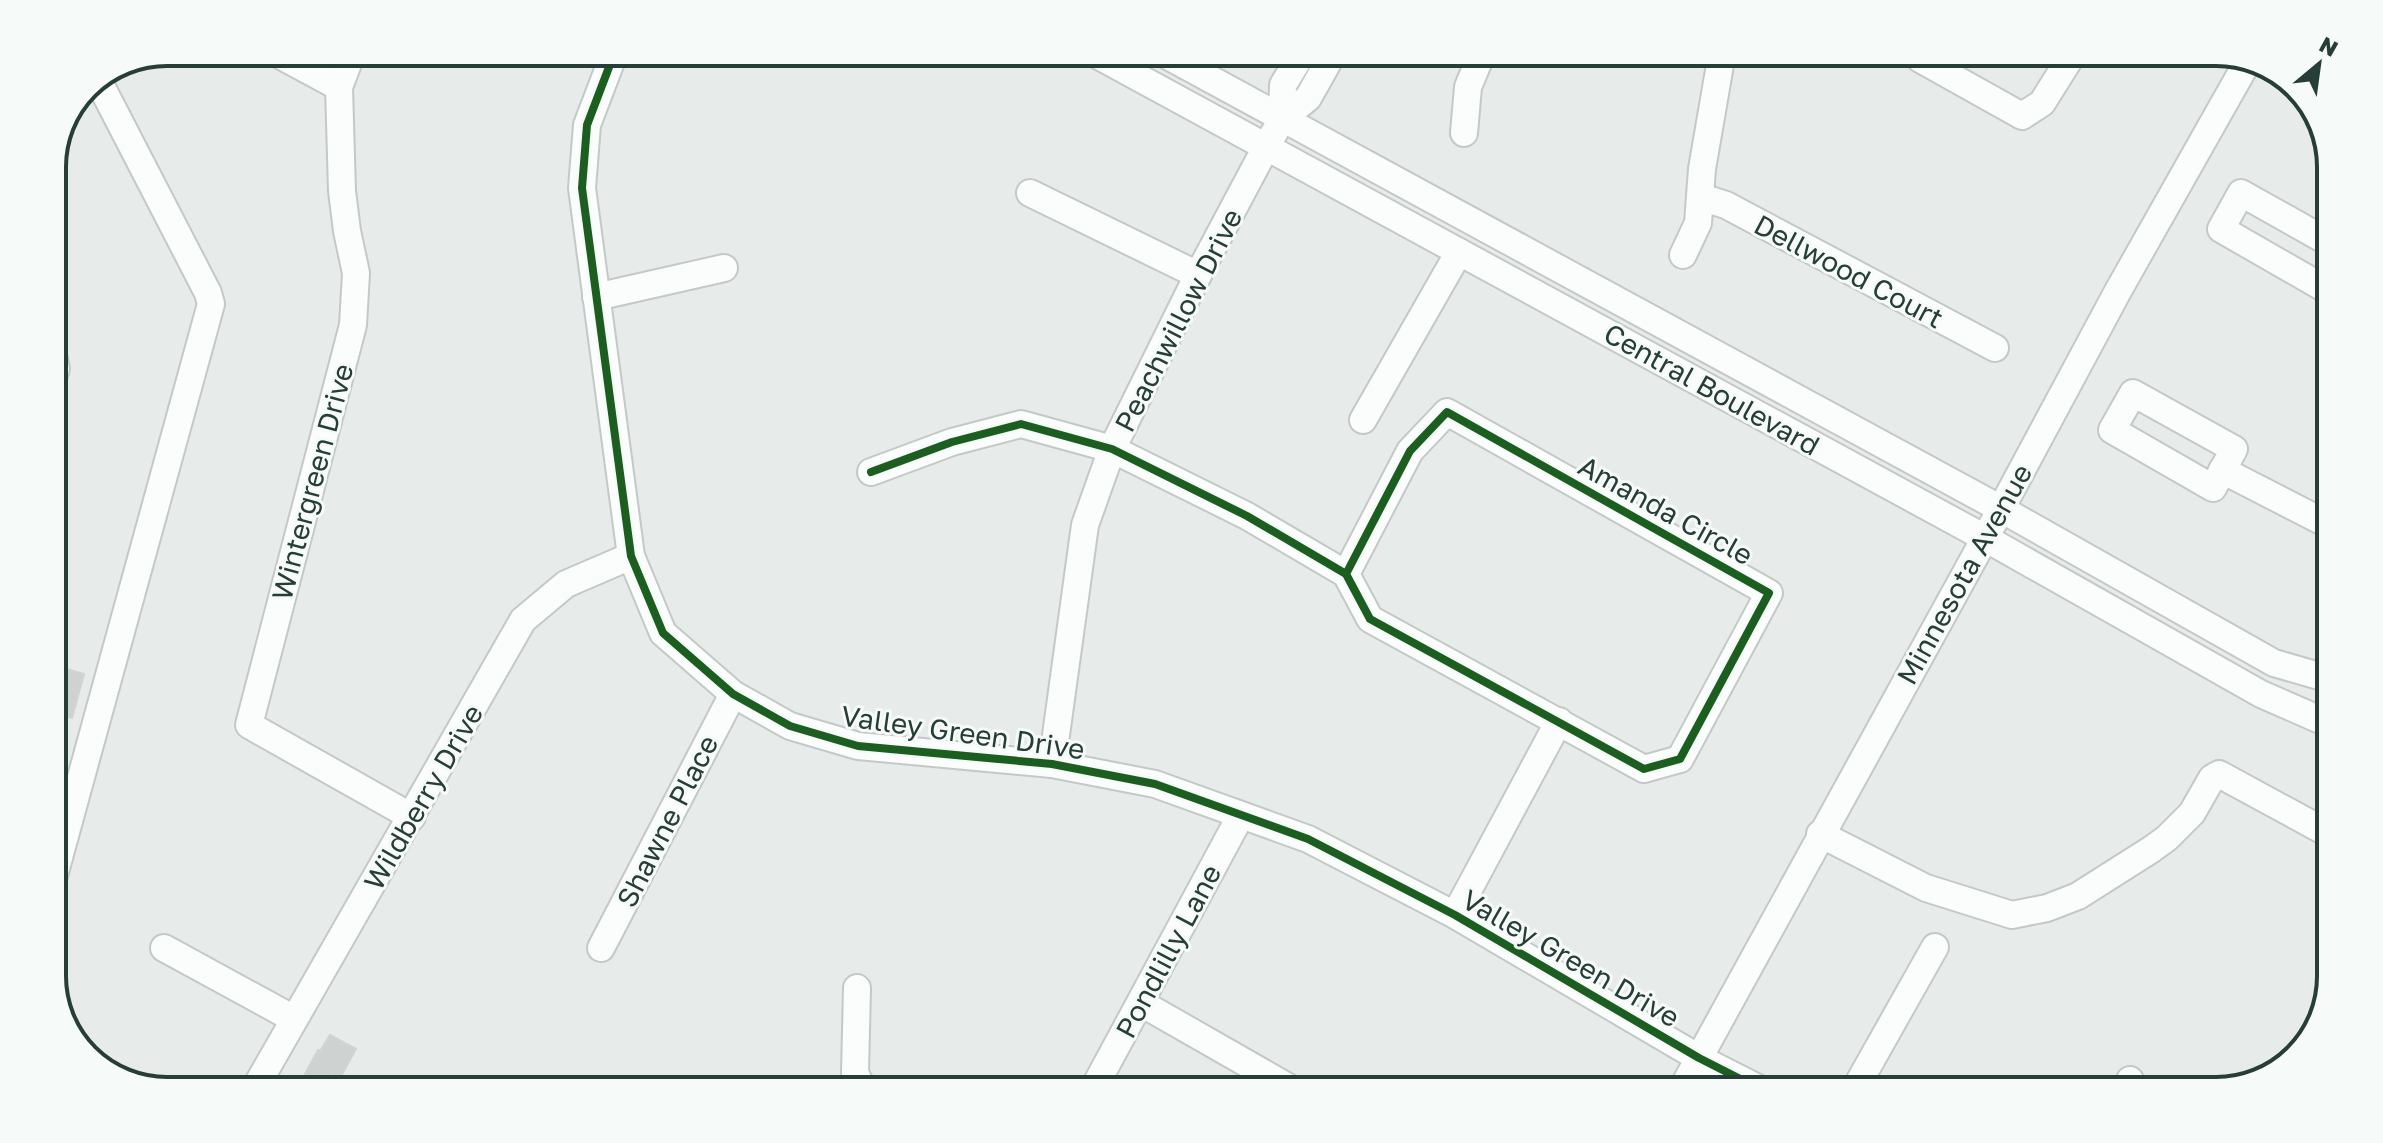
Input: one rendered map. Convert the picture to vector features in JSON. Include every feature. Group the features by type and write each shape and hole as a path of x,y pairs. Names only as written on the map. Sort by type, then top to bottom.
{"street":[{"path":"300,66 339,87"},
{"name":"Wintergreen Drive","path":"347,66 339,87 342,191 356,273 353,325 249,725 412,817"},
{"name":"Valley Green Drive","path":"609,66 587,125 582,188 631,556 663,633 733,694 790,726 858,746 1052,764 1155,784 1308,839 1455,915 1736,1077"},
{"name":"Central Boulevard","path":"1117,66 1985,538 2261,694 2317,718"},
{"name":"Central Boulevard","path":"1186,66 2001,509 2274,663 2317,675"},
{"name":"Peachwillow Drive","path":"1282,119 1283,85 1295,66"},
{"name":"Peachwillow Drive","path":"1052,764 1085,525 1112,449 1198,275 1266,147 1282,119 1308,98 1326,66"},
{"path":"1464,133 1468,87 1477,66"},
{"path":"1683,255 1698,223 1702,169 1720,66"},
{"path":"1933,66 2022,116 2042,103 2065,66"},
{"name":"Minnesota Avenue","path":"1689,1077 2118,291 2243,70"},
{"path":"66,832 211,304 103,90"},
{"path":"1030,193 1198,275"},
{"path":"2317,236 2241,193 2221,229 2317,284"},
{"name":"Dellwood Court","path":"1701,197 1726,205 1995,348"},
{"path":"1363,420 1459,252"},
{"path":"596,297 724,268"},
{"name":"Amanda Circle","path":"1447,412 1769,593 1680,759 1644,769 1370,619 1346,574 1410,451 1447,412"},
{"path":"871,472 952,442 1021,424 1112,449 1247,516 1346,574"},
{"path":"2222,470 2317,519"},
{"name":"Wildberry Drive","path":"261,1077 523,620 566,584 631,556"},
{"name":"Shawne Place","path":"601,948 733,694"},
{"path":"1455,915 1559,721"},
{"path":"1820,834 1926,888 2012,915 2068,900 2116,873 2167,838 2192,813 2212,778 2219,774 2317,827"},
{"name":"Pondlilly Lane","path":"1100,1077 1241,815"},
{"path":"1862,1077 1935,947"},
{"path":"164,948 294,1019"},
{"path":"857,988 857,1077"},
{"path":"1141,1003 1270,1077"}],"building":[{"path":"66,669 84,674 72,718 66,716"},
{"path":"330,1035 356,1049 341,1077 332,1073 330,1077 303,1077"}],"cycle path":[{"path":"609,66 587,125 582,188 631,556 663,633 733,694 790,726 858,746 1052,764 1155,784 1308,839 1455,915 1736,1077"},
{"path":"871,472 952,442 1021,424 1112,449 1247,516 1346,574 1370,619 1644,769 1680,759 1769,593 1447,412 1410,451 1346,574"}]}
